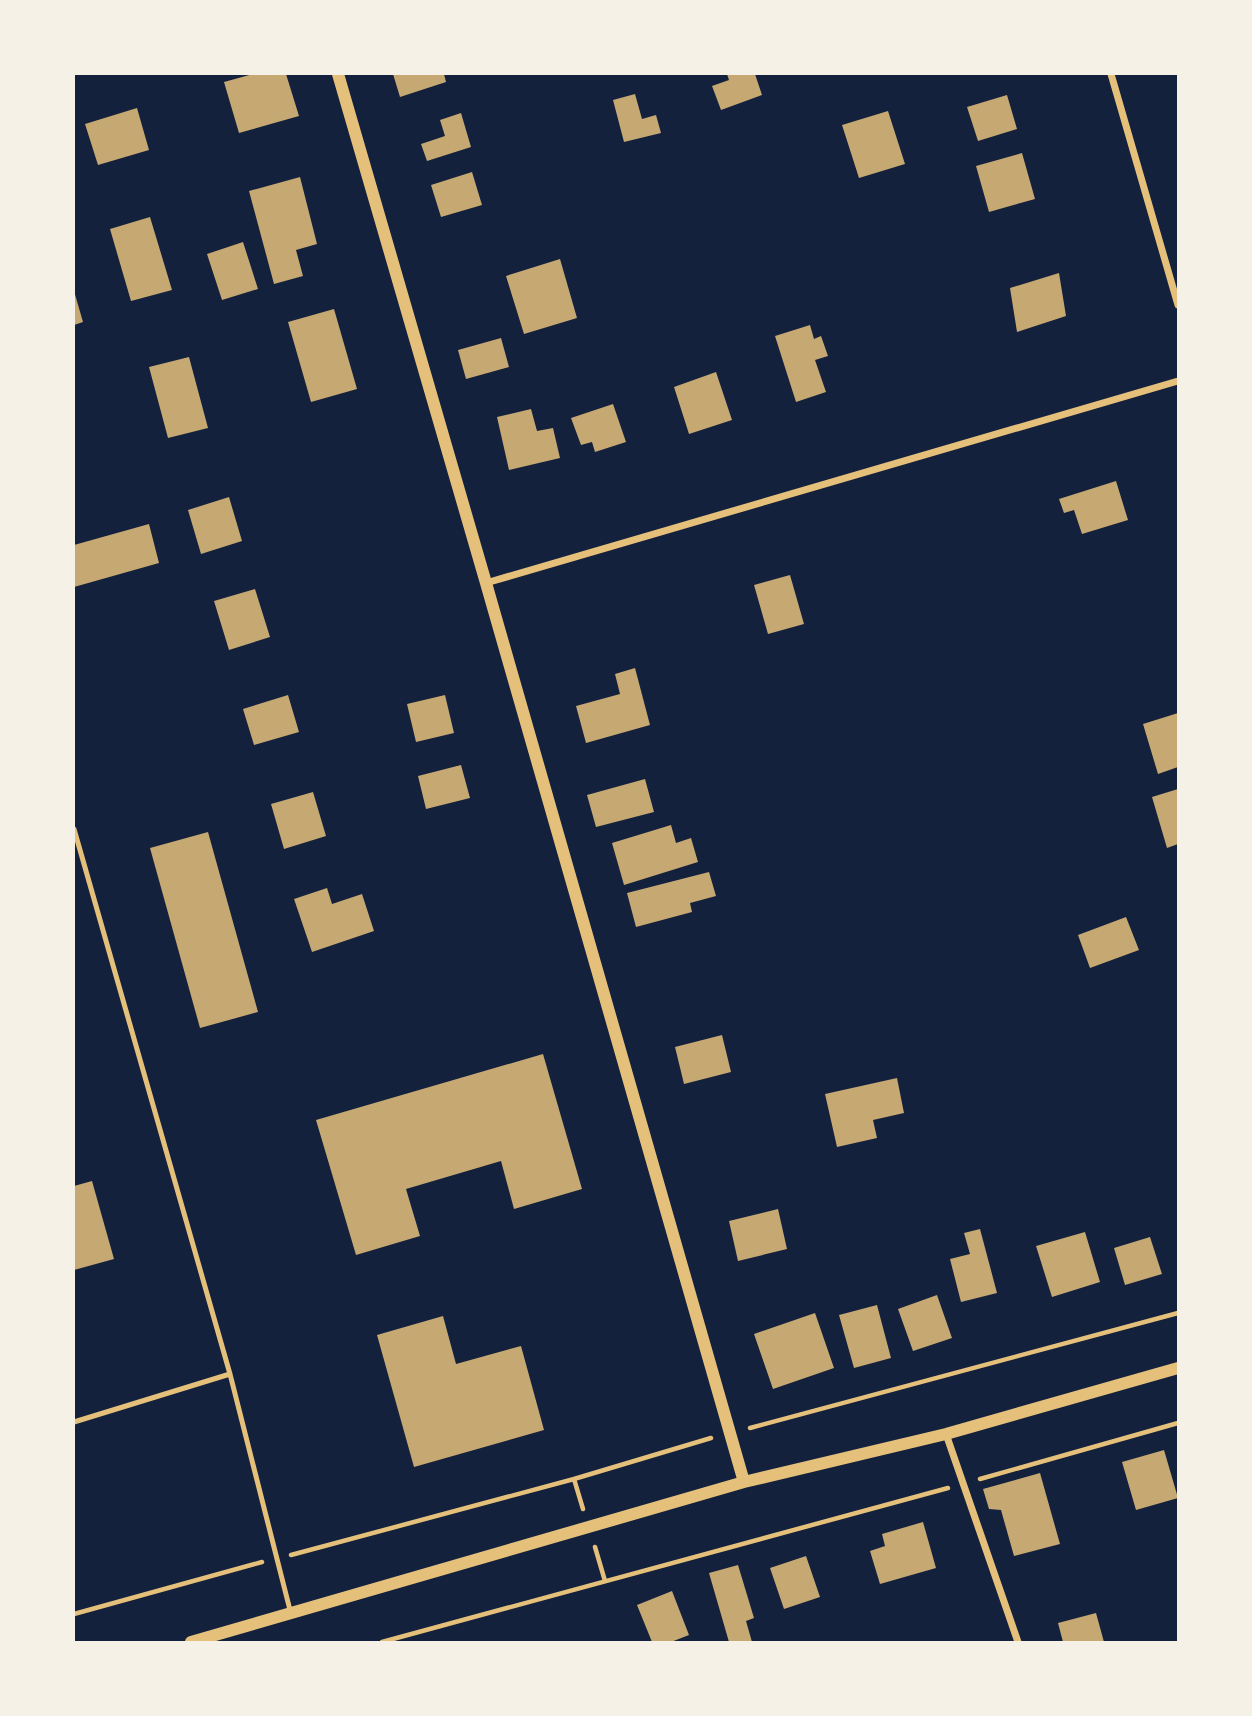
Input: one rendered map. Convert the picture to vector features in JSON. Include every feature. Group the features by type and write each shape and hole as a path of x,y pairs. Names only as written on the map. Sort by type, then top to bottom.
{"street":[{"path":"338,74 744,1482"},
{"path":"1111,74 1178,305"},
{"path":"486,583 1178,382"},
{"path":"191,1643 744,1482 946,1434 1178,1368"},
{"path":"946,1434 1018,1643"}],"lane":[{"path":"74,829 230,1374 291,1614"},
{"path":"74,1422 230,1374"}],"path":[{"path":"74,1614 1178,1313"},
{"path":"382,1643 1178,1423"},
{"path":"574,1479 606,1581"}],"building":[{"path":"253,74 286,74 299,116 239,133 224,82"},
{"path":"393,74 444,74 446,82 400,97"},
{"path":"727,74 755,74 762,95 721,110 712,86 729,80"},
{"path":"635,94 642,119 656,115 661,133 624,142 613,100"},
{"path":"1007,95 1017,129 978,141 967,107"},
{"path":"137,108 149,150 98,165 85,124"},
{"path":"888,111 905,164 859,178 842,125"},
{"path":"461,113 471,147 427,161 421,144 445,136 440,120"},
{"path":"1022,153 1035,199 989,212 976,166"},
{"path":"472,172 482,205 441,217 431,185"},
{"path":"300,177 317,244 296,250 303,276 274,284 249,191"},
{"path":"150,217 172,290 131,301 110,229"},
{"path":"243,242 258,289 222,300 207,254"},
{"path":"560,259 577,318 524,334 506,276"},
{"path":"1059,273 1066,316 1017,332 1010,288"},
{"path":"74,291 83,322 74,325"},
{"path":"334,309 357,389 311,402 288,322"},
{"path":"810,325 814,339 821,336 828,356 815,360 826,392 796,402 775,336"},
{"path":"501,338 509,367 466,379 458,350"},
{"path":"189,357 208,428 168,438 149,367"},
{"path":"716,372 732,420 689,434 674,387"},
{"path":"613,404 626,442 595,452 592,442 581,445 571,418"},
{"path":"531,409 537,431 553,428 560,458 509,470 497,417"},
{"path":"1116,481 1128,520 1082,534 1074,510 1064,513 1059,499"},
{"path":"229,497 242,541 201,554 188,510"},
{"path":"149,524 159,563 74,587 74,545"},
{"path":"790,575 804,624 768,634 754,585"},
{"path":"255,589 270,637 229,650 214,601"},
{"path":"635,668 650,725 586,743 576,706 620,694 615,674"},
{"path":"288,695 299,732 254,745 243,709"},
{"path":"445,695 454,733 416,742 407,704"},
{"path":"1178,713 1178,767 1158,774 1143,724"},
{"path":"461,765 470,798 426,809 418,776"},
{"path":"645,779 654,812 596,827 587,795"},
{"path":"1178,789 1178,844 1167,848 1152,797"},
{"path":"313,792 326,836 284,849 271,804"},
{"path":"671,825 676,843 691,838 698,862 624,885 612,843"},
{"path":"208,832 258,1012 200,1028 150,848"},
{"path":"709,872 716,896 690,903 692,912 636,927 627,893"},
{"path":"327,888 332,904 362,894 374,931 312,952 294,899"},
{"path":"1126,917 1139,950 1090,968 1078,935"},
{"path":"722,1035 731,1072 684,1084 675,1047"},
{"path":"543,1054 582,1189 514,1209 501,1161 406,1189 420,1236 356,1255 316,1120"},
{"path":"897,1078 904,1113 873,1120 877,1138 837,1147 825,1094"},
{"path":"92,1181 114,1259 74,1270 74,1186"},
{"path":"778,1209 787,1249 738,1261 729,1221"},
{"path":"980,1229 997,1293 961,1302 950,1259 970,1254 964,1233"},
{"path":"1085,1232 1100,1282 1052,1297 1036,1246"},
{"path":"1150,1237 1162,1274 1125,1285 1114,1248"},
{"path":"937,1295 952,1338 913,1351 898,1309"},
{"path":"877,1305 891,1358 854,1368 839,1315"},
{"path":"815,1313 834,1368 773,1389 754,1334"},
{"path":"443,1316 456,1364 521,1346 544,1430 414,1467 377,1335"},
{"path":"1164,1450 1178,1498 1136,1510 1122,1462"},
{"path":"1040,1473 1060,1544 1014,1556 1001,1510 989,1509 983,1489"},
{"path":"923,1522 936,1568 880,1584 870,1551 885,1546 882,1534"},
{"path":"806,1556 820,1597 784,1609 770,1568"},
{"path":"738,1565 754,1618 746,1621 752,1642 729,1642 709,1573"},
{"path":"672,1591 689,1635 671,1642 652,1642 637,1605"},
{"path":"1096,1613 1104,1642 1063,1642 1058,1623"}]}
